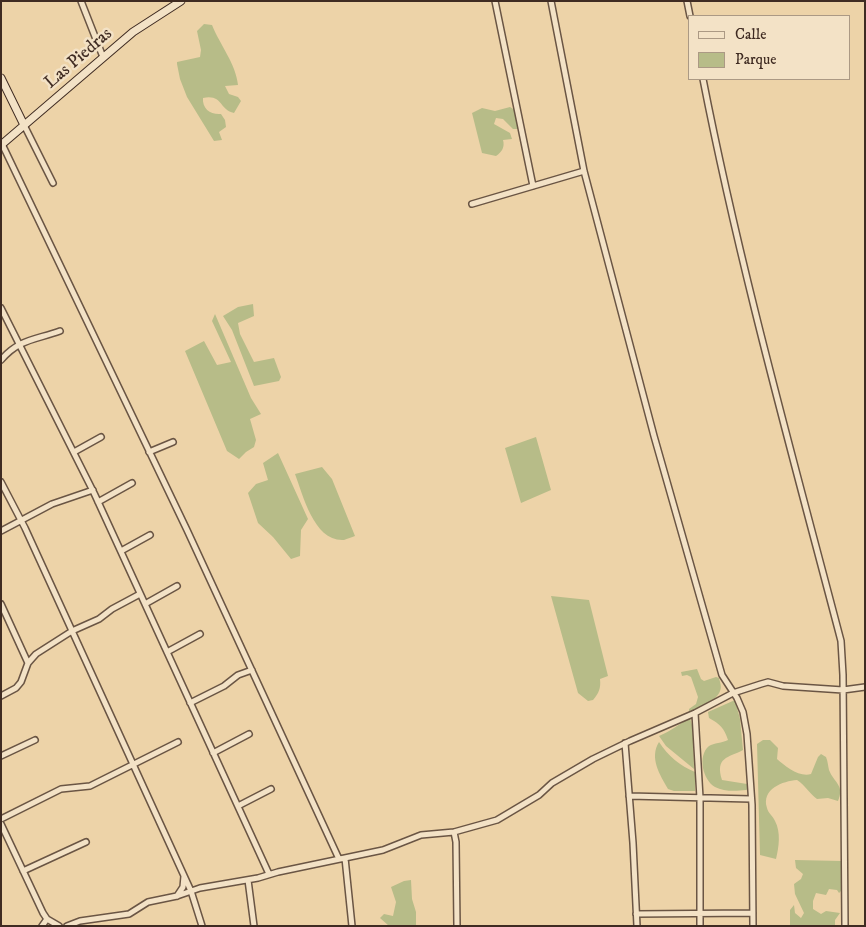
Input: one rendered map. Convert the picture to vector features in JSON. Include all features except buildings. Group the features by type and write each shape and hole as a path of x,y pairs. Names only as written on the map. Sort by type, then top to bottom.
{"street":[{"path":"81,1 103,57"},
{"name":"Las Piedras","path":"2,145 133,32 181,1"},
{"path":"495,1 534,186"},
{"path":"551,1 584,172 654,436 722,674 738,698 743,712 747,734 751,799 753,926"},
{"path":"687,1 690,15"},
{"path":"1,78 53,183"},
{"path":"703,80 749,292 841,641 846,926"},
{"path":"2,145 342,858 352,926"},
{"path":"472,204 584,172"},
{"path":"1,308 93,490 269,874"},
{"path":"1,360 19,343 60,331"},
{"path":"74,452 101,437"},
{"path":"149,452 174,442"},
{"path":"1,482 21,520 191,891 202,926"},
{"path":"98,502 132,484"},
{"path":"1,531 52,504 93,490"},
{"path":"121,551 150,535"},
{"path":"145,604 177,586"},
{"path":"1,696 16,688 21,682 28,663 36,654 72,631 99,619 112,609 140,594"},
{"path":"1,604 28,663"},
{"path":"167,652 200,634"},
{"path":"190,703 224,686 238,675 252,670"},
{"path":"67,926 80,921 129,914 148,902 177,896 200,888 248,880 383,850 421,835 454,832 497,820 539,795 552,783 593,759 695,713 733,693 768,682 783,686 843,690 865,687"},
{"path":"695,713 700,798 700,926"},
{"path":"213,753 249,734"},
{"path":"1,756 35,740"},
{"path":"1,819 61,789 90,786 178,742"},
{"path":"625,743 637,926"},
{"path":"238,806 270,789"},
{"path":"629,796 751,799"},
{"path":"1,824 46,919 59,926"},
{"path":"454,832 456,842 457,926"},
{"path":"23,871 86,842"},
{"path":"177,896 183,887 184,876"},
{"path":"248,880 254,926"},
{"path":"636,914 753,913"},
{"path":"42,926 46,919"}],"green space":[{"path":"204,24 212,25 237,77 238,85 225,86 229,94 238,97 241,101 234,113 226,109 214,98 203,98 204,105 208,110 221,114 225,120 226,127 219,132 222,140 214,141 187,97 177,64 177,62 200,57 201,50 197,31"},
{"path":"510,107 515,110 519,129 513,129 503,119 496,118 494,124 510,133 512,139 503,140 503,149 496,156 482,153 472,113 482,108 495,111"},
{"path":"253,304 254,316 238,323 240,334 254,362 274,358 281,377 279,381 254,386 232,330 223,316 238,307"},
{"path":"215,314 251,398 261,414 250,419 256,440 254,447 239,459 227,451 185,351 204,341 217,365 231,362 212,321"},
{"path":"536,437 551,490 521,503 505,448"},
{"path":"278,453 308,519 301,530 300,556 291,559 273,537 258,523 248,493 256,484 268,480 263,463"},
{"path":"322,467 332,479 355,536 344,540 334,539 317,526 311,516 295,474"},
{"path":"551,596 589,600 608,676 600,679 599,690 593,700 588,701 578,693"},
{"path":"697,669 701,679 704,681 716,677 719,678 721,689 715,698 707,704 689,711 696,704 698,697 691,677 687,675 682,676 681,672"},
{"path":"735,700 740,719 743,750 724,759 720,772 722,780 747,784 748,789 731,791 719,789 711,784 707,779 702,762 705,750 709,746 728,740 721,727 709,718 708,712"},
{"path":"690,718 693,728 694,769 666,746 659,736"},
{"path":"763,740 770,740 778,748 777,759 793,771 802,774 811,774 821,754 826,757 829,770 840,788 838,801 828,798 817,799 797,780 780,784 770,791 766,801 768,810 777,825 779,835 776,859 760,855 757,744"},
{"path":"659,742 675,760 695,772 695,791 674,791 668,789 655,760 656,748"},
{"path":"795,860 842,861 842,890 839,893 837,890 829,889 826,895 816,893 813,901 813,909 821,914 826,911 840,913 835,920 835,926 790,926 790,910 794,905 795,913 801,918 804,913 795,894 794,884 801,879 803,874 796,868"},
{"path":"411,880 412,899 416,912 416,926 389,926 380,918 384,914 393,916 396,902 391,887"}]}
